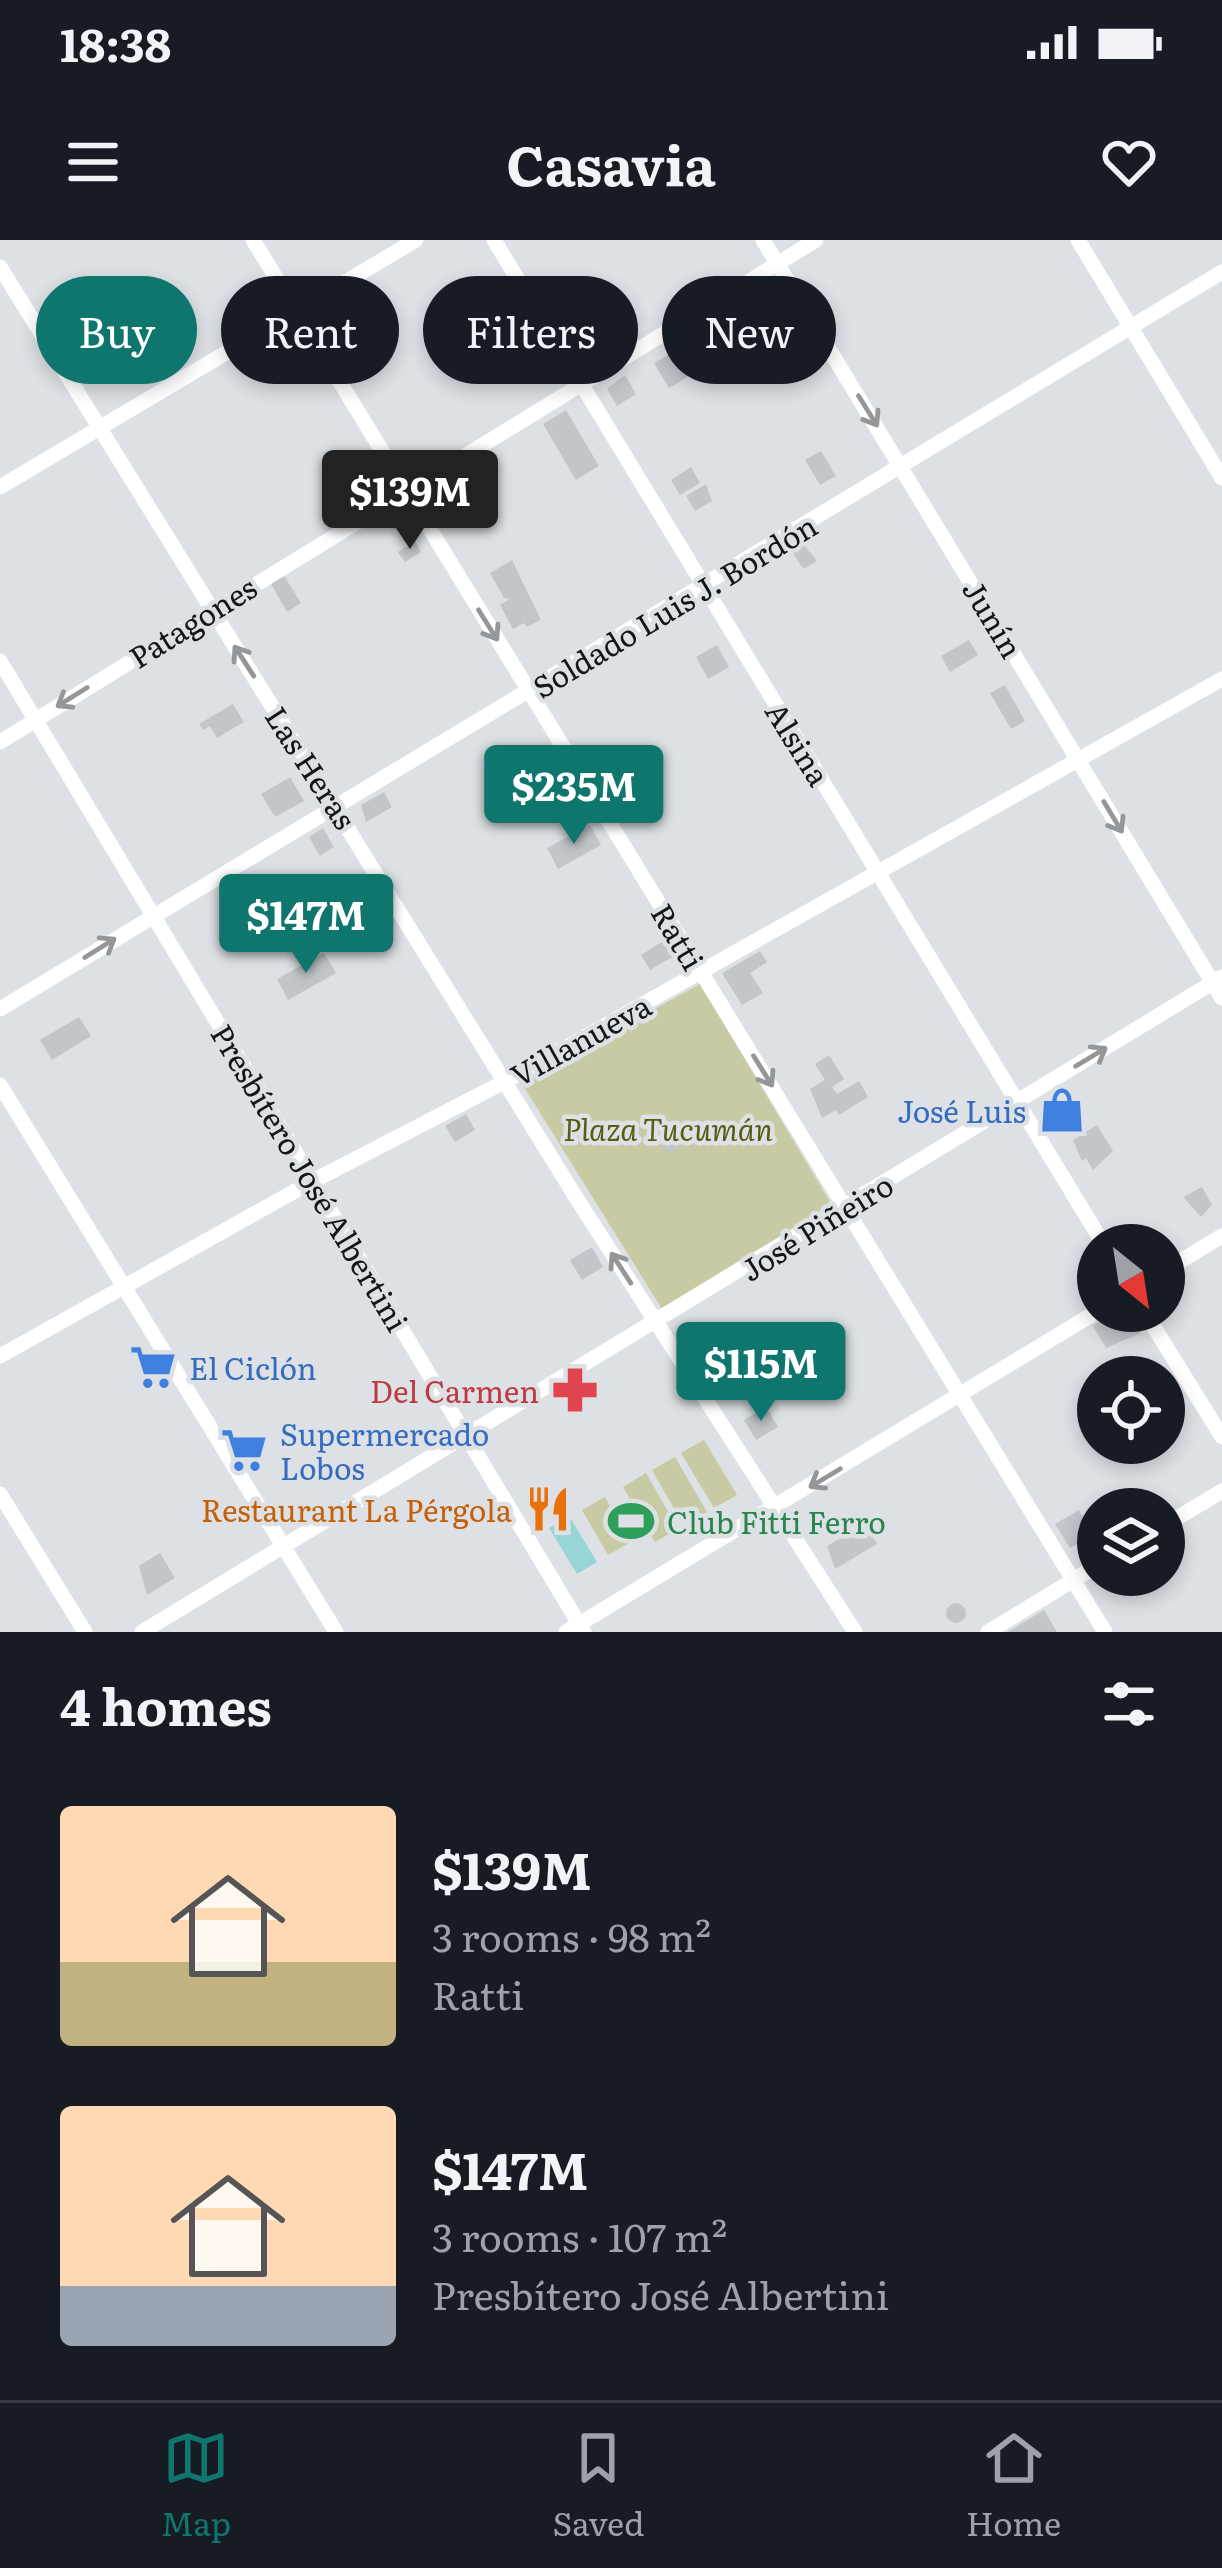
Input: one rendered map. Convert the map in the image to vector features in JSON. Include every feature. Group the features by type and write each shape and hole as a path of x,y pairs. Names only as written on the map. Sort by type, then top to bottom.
{"street":[{"name":"Ratti","path":"253,240 274,276"},
{"path":"355,276 416,240"},
{"name":"Alsina","path":"494,240 516,276"},
{"name":"Junín","path":"763,240 1219,986"},
{"name":"Patagones","path":"638,349 815,240"},
{"path":"1078,240 1222,478"},
{"name":"Las Heras","path":"0,268 855,1632"},
{"name":"Soldado Luis J. Bordón","path":"0,1010 1222,272"},
{"path":"0,487 221,355"},
{"name":"Ratti","path":"339,384 1105,1632"},
{"name":"Alsina","path":"582,384 1091,1224"},
{"name":"Patagones","path":"0,742 582,384"},
{"name":"Presbítero José Albertini","path":"0,661 155,914 576,1629"},
{"name":"Villanueva","path":"0,1356 313,1181 506,1081 1222,679"},
{"name":"José Piñeiro","path":"142,1632 1018,1102 1219,986"},
{"path":"0,1085 336,1632"},
{"path":"1185,1258 1222,1236"},
{"path":"576,1629 1077,1324"},
{"path":"1157,1332 1222,1437"},
{"path":"1185,1513 1222,1491"},
{"path":"0,1494 85,1632"},
{"path":"988,1632 1077,1578"}],"green space":[{"name":"Plaza Tucumán","path":"700,984 833,1207 662,1309 521,1082"},
{"path":"704,1440 737,1495 714,1508 681,1453"},
{"path":"675,1457 707,1512 684,1526 652,1470"},
{"path":"646,1473 678,1529 655,1542 623,1487"},
{"path":"605,1497 631,1542 608,1555 582,1510"}],"water":[{"path":"569,1516 597,1562 577,1574 549,1528"}],"building":[{"path":"630,384 636,394 617,406 607,389"},
{"path":"566,410 599,466 576,480 543,424"},
{"path":"821,451 836,476 820,485 805,460"},
{"path":"691,467 700,483 680,495 671,480"},
{"path":"451,475 459,491 434,504 426,489"},
{"path":"706,484 712,501 695,511 686,496"},
{"path":"415,541 421,552 405,562 398,552"},
{"path":"801,541 817,561 803,569 790,548"},
{"path":"512,560 541,620 513,629 500,605 510,599 504,598 490,573"},
{"path":"283,574 301,603 287,612 270,582"},
{"path":"969,640 978,655 950,672 941,656"},
{"path":"717,645 729,667 708,679 696,657"},
{"path":"1005,685 1025,721 1011,729 990,693"},
{"path":"233,704 244,722 217,738 210,726 203,730 199,724"},
{"path":"290,777 304,801 275,817 261,794"},
{"path":"384,792 392,807 366,822 361,805"},
{"path":"590,825 601,845 558,869 547,848"},
{"path":"323,828 334,847 320,856 309,837"},
{"path":"668,938 675,949 672,957 650,970 641,955"},
{"path":"760,951 767,962 750,973 763,993 742,1005 722,973"},
{"path":"324,953 336,973 288,1000 277,979"},
{"path":"79,1017 91,1036 52,1060 40,1040"},
{"path":"829,1055 844,1079 832,1087 837,1094 859,1081 868,1097 839,1115 836,1110 822,1118 810,1089 825,1080 815,1064"},
{"path":"466,1114 475,1130 455,1142 445,1126"},
{"path":"1097,1125 1113,1151 1093,1170 1086,1158 1082,1161 1073,1140"},
{"path":"670,1134 679,1143 670,1152 661,1143"},
{"path":"1202,1187 1212,1205 1201,1217 1183,1197"},
{"path":"592,1247 603,1267 582,1280 570,1260"},
{"path":"1097,1332 1141,1333 1106,1348"},
{"path":"766,1407 778,1427 756,1440 744,1420"},
{"path":"1077,1511 1077,1544 1070,1548 1055,1524"},
{"path":"865,1523 877,1544 835,1569 827,1546"},
{"path":"160,1553 175,1578 147,1595 139,1566"},
{"path":"956,1603 966,1613 956,1623 946,1613"},
{"path":"1044,1610 1057,1632 1008,1632"}],"place":[{"name":"José Luis","path":"1062,1110"},
{"name":"El Ciclón","path":"153,1367"},
{"name":"Del Carmen","path":"575,1390"},
{"name":"Supermercado Lobos","path":"244,1450"},
{"name":"Restaurant La Pérgola","path":"548,1509"},
{"name":"Club Fitti Ferro","path":"631,1521"}]}
